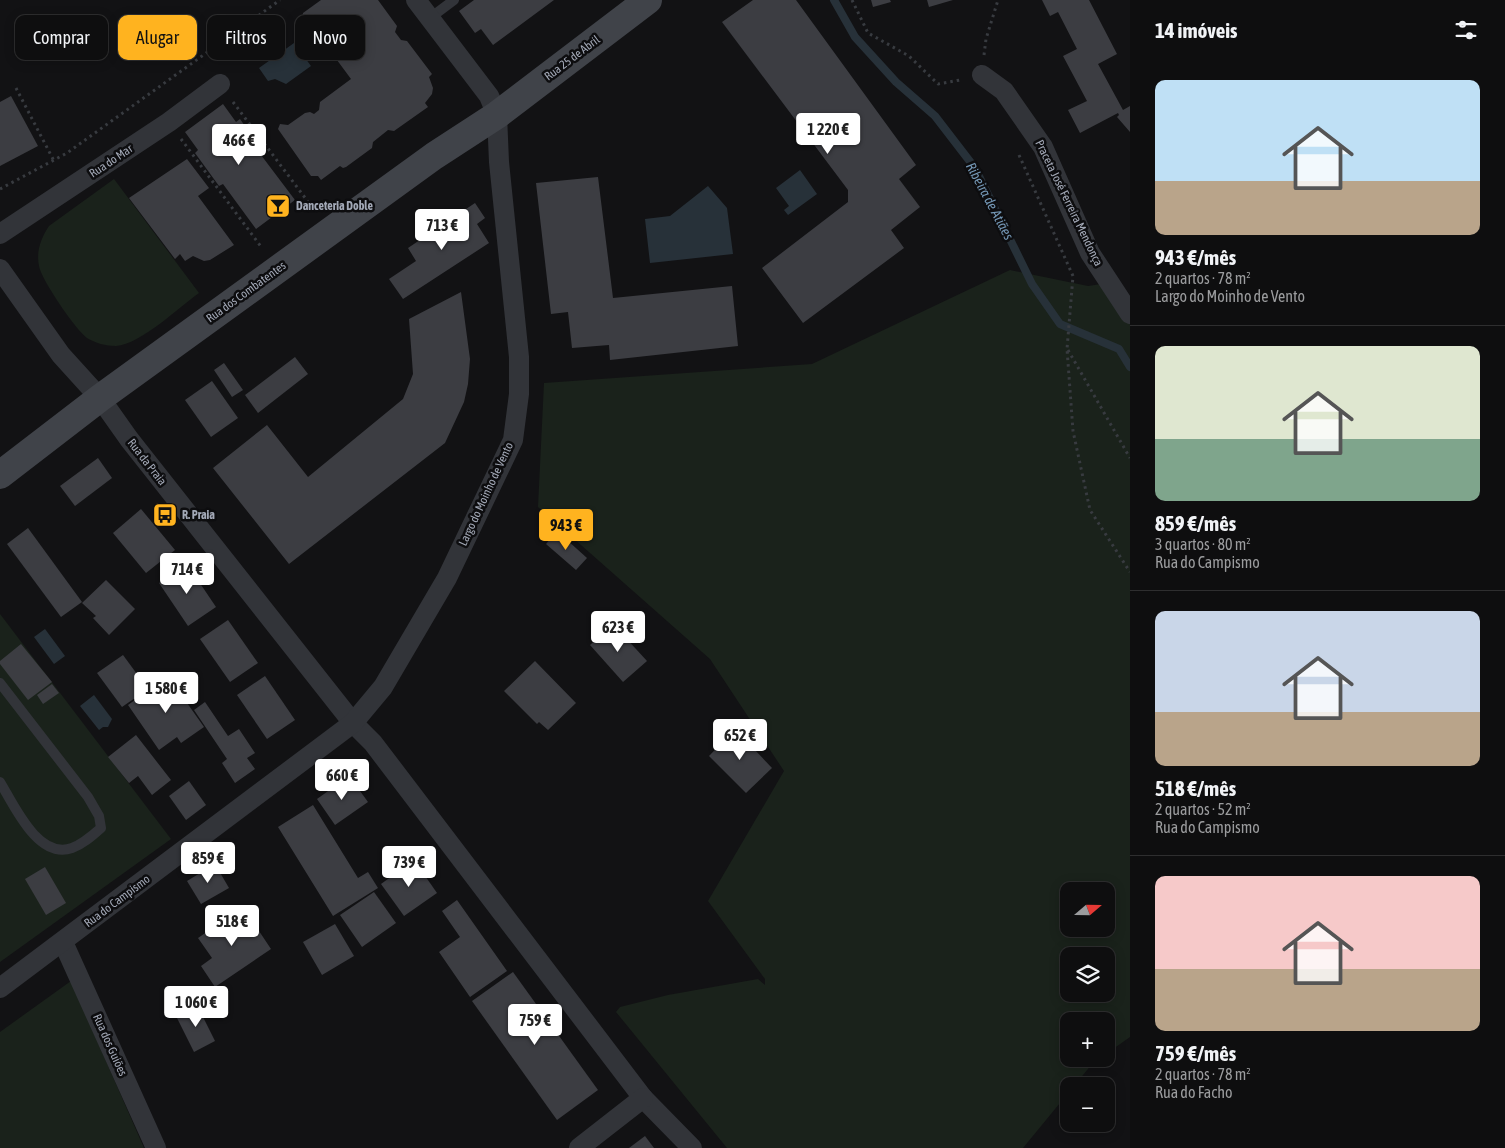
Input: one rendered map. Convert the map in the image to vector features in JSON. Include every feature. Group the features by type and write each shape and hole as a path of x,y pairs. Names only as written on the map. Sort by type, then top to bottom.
{"main road":[{"name":"Rua 25 de Abril","path":"497,115 648,0"},
{"name":"Rua dos Combatentes","path":"0,475 100,398 426,162 497,115"}],"street":[{"path":"416,0 489,96 497,115"},
{"name":"Praceta José Ferreira Mendonça","path":"982,76 1004,91 1043,147 1090,253 1130,314"},
{"name":"Rua do Mar","path":"0,234 169,122 220,84"},
{"name":"Largo do Moinho de Vento","path":"353,723 383,686 447,578 513,440 519,394 520,357 499,162 497,115"},
{"name":"Rua da Praia","path":"0,269 61,354 100,398 129,440 353,723 373,743 643,1098 692,1148"},
{"name":"Rua do Campismo","path":"0,988 353,723"},
{"name":"Rua dos Guiões","path":"63,942 156,1148"},
{"path":"579,1148 643,1098"}],"lane":[{"path":"430,18 454,0"},
{"path":"0,683 88,797 99,816 101,828 85,841 70,849 55,850 36,839 0,782"}],"path":[{"path":"0,189 54,161 280,0"},
{"path":"852,0 868,33 909,56 938,84 982,76"},
{"path":"986,39 998,0"},
{"path":"220,84 315,212"},
{"path":"16,88 54,161"},
{"path":"169,122 263,249"},
{"path":"1015,146 1073,276 1067,349 1073,431 1090,510 1130,572"},
{"path":"1067,349 1130,458"}],"shaded area":[{"path":"294,43 295,60 307,60 311,66 286,84 275,79 268,81 259,68 270,60 285,60 285,49"},
{"path":"800,170 817,194 788,215 784,210 789,206 776,188"},
{"path":"114,179 199,293 148,332 126,344 116,346 97,343 82,333 52,292 41,272 38,255 42,240 49,226"},
{"path":"708,186 727,208 733,254 650,263 645,219 670,216"},
{"path":"1010,270 1088,286 1108,283 1130,320 1130,1037 1115,1048 1115,1012 1060,1012 1060,1067 1090,1067 1081,1077 1060,1077 1060,1103 1023,1148 727,1148 616,1012 620,1007 668,995 758,979 765,985 765,979 708,901 784,771 710,659 538,507 544,383 812,364"},
{"path":"0,614 171,839 0,962"},
{"path":"45,629 65,656 54,664 34,637"},
{"path":"94,695 112,719 108,727 103,727 99,730 80,706"},
{"path":"71,981 144,1148 0,1148 0,1032"}],"building":[{"path":"321,0 378,0 397,26 395,32 401,40 407,41 432,74 429,77 433,88 432,94 425,103 428,107 394,131 388,130 373,142 372,148 346,167 340,166 321,180 318,176 311,176 278,129 280,124 288,125 305,113 310,112 314,114 319,110 320,102 351,79 337,60 365,60 365,15 303,15"},
{"path":"474,0 554,0 493,45 481,29 475,33 459,11"},
{"path":"753,0 796,0 916,165 899,179 920,207 891,230 904,248 803,323 762,268 848,202 848,190 722,22"},
{"path":"871,0 890,0 891,2 873,7"},
{"path":"927,0 953,0 929,7"},
{"path":"1042,0 1089,0 1117,54 1098,64 1123,110 1130,106 1130,132 1117,117 1118,113 1080,133 1068,110 1087,101 1063,56 1077,49 1058,12 1050,16"},
{"path":"11,96 38,146 0,166 0,102"},
{"path":"223,104 236,122 240,119 264,153 261,155 295,200 256,229 223,184 219,186 195,153 198,150 185,132"},
{"path":"187,159 209,188 198,196 234,245 210,260 204,261 193,256 185,261 180,254 175,259 129,198"},
{"path":"598,177 613,298 732,286 738,346 610,360 609,345 572,348 568,312 551,314 536,183"},
{"path":"475,203 485,218 477,224 489,243 403,299 389,279 416,261 408,248"},
{"path":"461,292 470,359 468,384 464,402 445,443 289,564 213,468 267,425 308,477 403,399 413,374 409,319"},
{"path":"295,357 308,374 258,413 245,395"},
{"path":"224,363 243,390 232,397 214,370"},
{"path":"212,381 238,418 211,437 185,400"},
{"path":"98,458 112,478 75,506 60,486"},
{"path":"141,509 175,550 146,573 113,533"},
{"path":"28,528 82,602 61,617 7,544"},
{"path":"557,531 587,558 576,570 546,544"},
{"path":"187,564 216,607 188,626 159,583"},
{"path":"106,580 135,609 109,635 93,618 96,616 82,603"},
{"path":"228,620 258,663 230,682 200,639"},
{"path":"613,624 647,661 623,682 590,645"},
{"path":"21,644 52,682 28,700 0,664 0,661"},
{"path":"123,655 148,689 122,707 97,673"},
{"path":"535,661 576,703 548,730 539,722 537,724 504,691"},
{"path":"168,676 204,727 181,743 177,737 159,750 128,705"},
{"path":"265,676 295,720 267,739 237,695"},
{"path":"52,684 59,693 43,704 37,695"},
{"path":"205,702 228,736 239,729 255,753 247,758 255,769 235,783 222,763 227,759 194,710"},
{"path":"735,729 772,768 746,793 709,756"},
{"path":"136,735 171,780 152,795 138,776 129,783 108,757"},
{"path":"349,776 368,802 335,825 317,799"},
{"path":"189,781 206,805 186,820 169,796"},
{"path":"313,805 358,878 368,872 378,888 333,916 278,827"},
{"path":"414,860 437,893 404,916 381,884"},
{"path":"215,864 229,888 201,904 187,881"},
{"path":"45,867 66,903 46,915 25,879"},
{"path":"374,892 396,923 362,947 340,915"},
{"path":"457,900 507,971 470,997 439,952 460,937 442,911"},
{"path":"243,907 271,949 215,987 201,966 212,958 198,938"},
{"path":"335,924 354,956 322,975 303,942"},
{"path":"513,972 598,1090 557,1120 472,1001"},
{"path":"197,1005 215,1041 194,1052 176,1016"},
{"path":"645,1136 654,1148 629,1148"}],"waterway":[{"name":"Ribeira de Atiães","path":"834,0 855,37 896,82 935,116 975,168 1032,284 1060,324 1119,349 1130,367"}],"place":[{"name":"Danceteria Doble","path":"278,206"},
{"name":"R. Praia","path":"165,515"}]}
